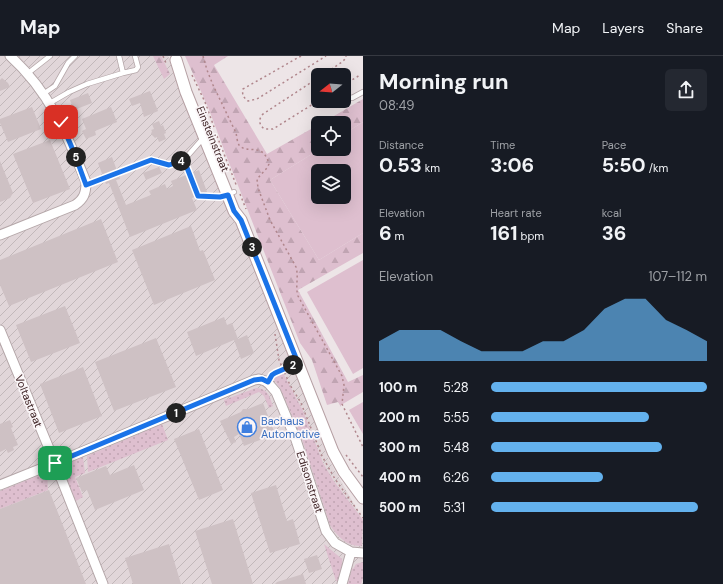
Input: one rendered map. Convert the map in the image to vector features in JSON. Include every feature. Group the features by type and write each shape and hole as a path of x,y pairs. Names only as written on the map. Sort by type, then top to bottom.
{"main road":[{"name":"Einsteinstraat","path":"175,58 192,89 231,193 241,208 241,220 333,452 344,472 363,498"}],"street":[{"path":"0,235 75,205 84,198 86,185 61,122 50,103 27,74 10,56"},
{"name":"Voltastraat","path":"0,330 103,584"},
{"path":"0,485 254,380 262,379 268,382"},
{"name":"Edisonstraat","path":"268,382 276,392 296,440 326,531 335,543 351,552 363,553"},
{"path":"342,584 351,552"}],"lane":[{"path":"27,74 50,56"},
{"path":"43,94 54,86 74,56"},
{"path":"119,56 123,73"},
{"path":"50,103 87,84 136,70 138,67 135,56"},
{"path":"351,98 363,92"},
{"path":"86,185 151,160 169,165 184,160 208,135"},
{"path":"184,160 198,196 220,197 231,193"}],"path":[{"path":"203,56 207,70 236,133 238,144 244,149 259,150 268,159 269,164 267,168 257,179 258,188 270,220 296,266 298,272 296,285 298,296 342,376 344,384 342,404 363,447"},
{"path":"301,56 243,89 242,94 248,100 252,101 257,99 326,56"},
{"path":"333,68 342,62 346,56"},
{"path":"351,81 360,75"},
{"path":"311,83 263,114 260,117 260,123 264,129 272,129 311,105"},
{"path":"268,382 275,373 298,363"},
{"path":"356,508 363,518"}],"shaded area":[{"path":"0,56 168,56 252,260 328,458 360,515 363,524 363,584 0,584"}],"green space":[{"path":"153,56 161,56 170,74 164,79"},
{"path":"185,56 228,56 214,65 267,154 311,129 311,155 270,180 319,260 363,233 363,253 298,290 348,382 363,375 363,392 341,405 341,407 338,402 327,405 312,360 300,343 208,107"},
{"path":"363,99 363,122 351,130 351,116 334,116 348,108 351,108 351,106"},
{"path":"363,122 363,233 319,260 270,180 311,155 311,156 351,156 351,130"},
{"path":"363,260 363,368 353,374 307,292"},
{"path":"280,372 283,373 303,411 323,463 333,480 363,520 362,546 347,543 330,525 301,436 280,388 272,377"},
{"path":"256,388 266,391 273,406 269,408 264,396 259,392 226,406 224,400"},
{"path":"363,402 363,434 349,410"},
{"path":"162,424 168,440 88,472 87,456"},
{"path":"83,457 85,473 75,477 83,497 76,501 68,482 66,472 70,464"},
{"path":"47,472 48,490 0,509 0,491"},
{"path":"324,544 342,559 338,581 336,581"},
{"path":"363,562 363,578 361,584 348,584 352,568 353,569 356,564"}],"building":[{"path":"2,78 10,87 0,91 0,80"},
{"path":"150,91 158,111 144,117 140,103 132,106 129,99"},
{"path":"88,93 92,103 74,110 70,100"},
{"path":"32,107 41,129 8,142 0,123 0,119"},
{"path":"111,107 117,122 95,131 96,135 86,139 82,131 86,129 82,119"},
{"path":"159,121 161,126 163,125 166,133 164,134 166,139 159,142 157,137 155,138 151,134 151,130 154,129 152,124"},
{"path":"50,140 70,189 33,203 13,154"},
{"path":"112,157 120,179 116,180 126,205 151,195 149,191 165,184 167,189 173,186 171,181 199,170 207,192 192,198 197,210 130,237 109,183 106,184 98,163"},
{"path":"0,161 13,193 10,198 0,202"},
{"path":"159,167 162,173 146,180 143,173"},
{"path":"101,219 118,262 9,306 0,285 0,260"},
{"path":"191,226 200,251 203,250 215,280 154,305 132,250"},
{"path":"65,306 80,343 31,362 16,325"},
{"path":"224,317 227,325 232,323 238,339 247,335 254,353 241,359 234,340 196,356 187,332"},
{"path":"156,338 176,387 114,411 95,362"},
{"path":"83,367 102,416 59,433 40,384"},
{"path":"263,403 275,434 244,446 239,434 234,437 236,442 231,444 220,421 241,412 243,409 248,409"},
{"path":"10,420 13,427 11,428 18,445 13,447 14,450 8,453 6,449 0,452 0,424"},
{"path":"199,429 223,490 199,500 174,439"},
{"path":"134,465 144,490 95,510 87,490 82,492 76,478 106,466 110,475"},
{"path":"276,485 287,521 293,519 300,544 270,553 251,493"},
{"path":"49,490 86,584 0,584 0,509"},
{"path":"233,519 253,584 212,584 195,531"},
{"path":"169,544 181,584 133,584 125,558"},
{"path":"317,555 322,569 309,573 304,559"},
{"path":"303,574 306,584 275,584 277,582"}],"place":[{"name":"Bachaus Automotive","path":"247,427"}],"route":[{"path":"55,463 254,380 262,379 268,382 275,373 298,363 241,220 234,211 228,195 220,197 198,196 184,160 169,165 151,160 86,185 61,122"}]}
